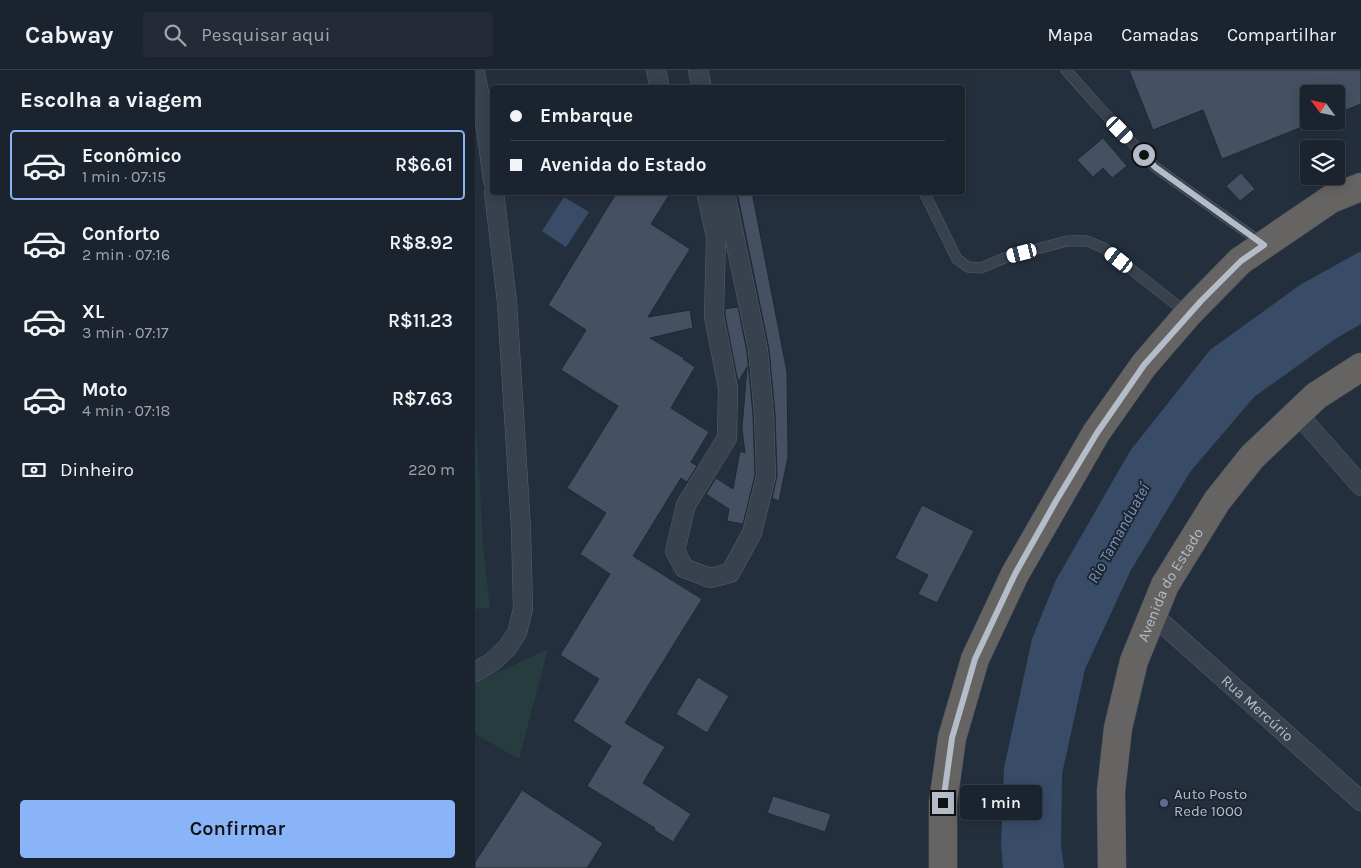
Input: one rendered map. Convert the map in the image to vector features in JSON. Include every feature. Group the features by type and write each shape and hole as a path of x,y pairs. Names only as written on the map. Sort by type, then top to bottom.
{"highway":[{"path":"943,868 943,803 952,738 975,659 1015,574 1097,433 1144,365 1188,314 1241,261 1331,199 1361,187"},
{"name":"Avenida do Estado","path":"1112,868 1111,791 1118,728 1134,661 1165,585 1217,501 1252,457 1316,396 1361,367"}],"street":[{"path":"656,70 659,85"},
{"path":"698,70 701,85"},
{"path":"475,73 490,158"},
{"path":"475,672 491,663 507,648 517,633 523,610 521,530 507,302 494,195"},
{"path":"707,195 716,237 714,316 728,388 727,438 687,505 675,551 684,568 710,578 730,573 752,533 766,476 764,414 758,350 726,195"},
{"path":"1298,414 1361,486"},
{"name":"Rua Mercúrio","path":"1153,615 1361,801"}],"lane":[{"path":"1067,70 1097,106 1155,167 1264,245"},
{"path":"925,195 957,259 968,267 981,268 1007,257 1067,241 1087,241 1104,248 1188,314"}],"green space":[{"path":"475,422 483,546 490,608 475,609"},
{"path":"548,649 519,759 475,734 475,683"}],"water":[{"path":"564,197 589,212 566,247 542,231"},
{"name":"Rio Tamanduateí","path":"1361,251 1361,324 1335,339 1254,397 1190,472 1131,570 1085,669 1062,774 1061,845 1064,868 1003,868 1001,844 1004,768 1032,639 1056,580 1130,451 1210,350 1300,285"}],"building":[{"path":"1129,70 1361,70 1361,104 1345,110 1345,85 1300,85 1300,128 1222,159 1203,110 1153,130"},
{"path":"1103,138 1127,166 1112,178 1103,168 1093,177 1077,160"},
{"path":"1241,173 1255,189 1240,201 1226,186"},
{"path":"615,195 669,195 651,224 690,249 648,317 690,310 693,328 650,338 684,358 695,367 671,408 709,432 691,462 697,466 687,482 681,478 633,556 702,599 625,723 665,747 643,783 691,814 673,842 654,830 655,828 587,786 611,746 573,721 599,679 560,655 610,574 580,554 606,513 567,488 618,406 561,370 586,330 548,305"},
{"path":"738,195 753,195 787,372 788,457 779,501 772,498 777,476 775,414 769,349"},
{"path":"738,307 747,352 753,415 755,475 743,524 727,521 729,509 706,494 716,478 733,489 740,451 745,453 742,429 747,367 738,382 725,315 725,309"},
{"path":"922,505 974,531 937,603 918,594 928,575 895,558"},
{"path":"698,677 729,696 707,733 676,714"},
{"path":"522,790 603,843 587,868 475,868 475,862"},
{"path":"773,796 831,814 825,832 767,813"}],"place":[{"name":"Auto Posto Rede 1000","path":"1164,803"}],"route":[{"path":"943,803 952,738 975,659 1015,574 1056,501 1097,433 1144,365 1188,314 1241,261 1264,245 1155,167 1144,155"}]}
